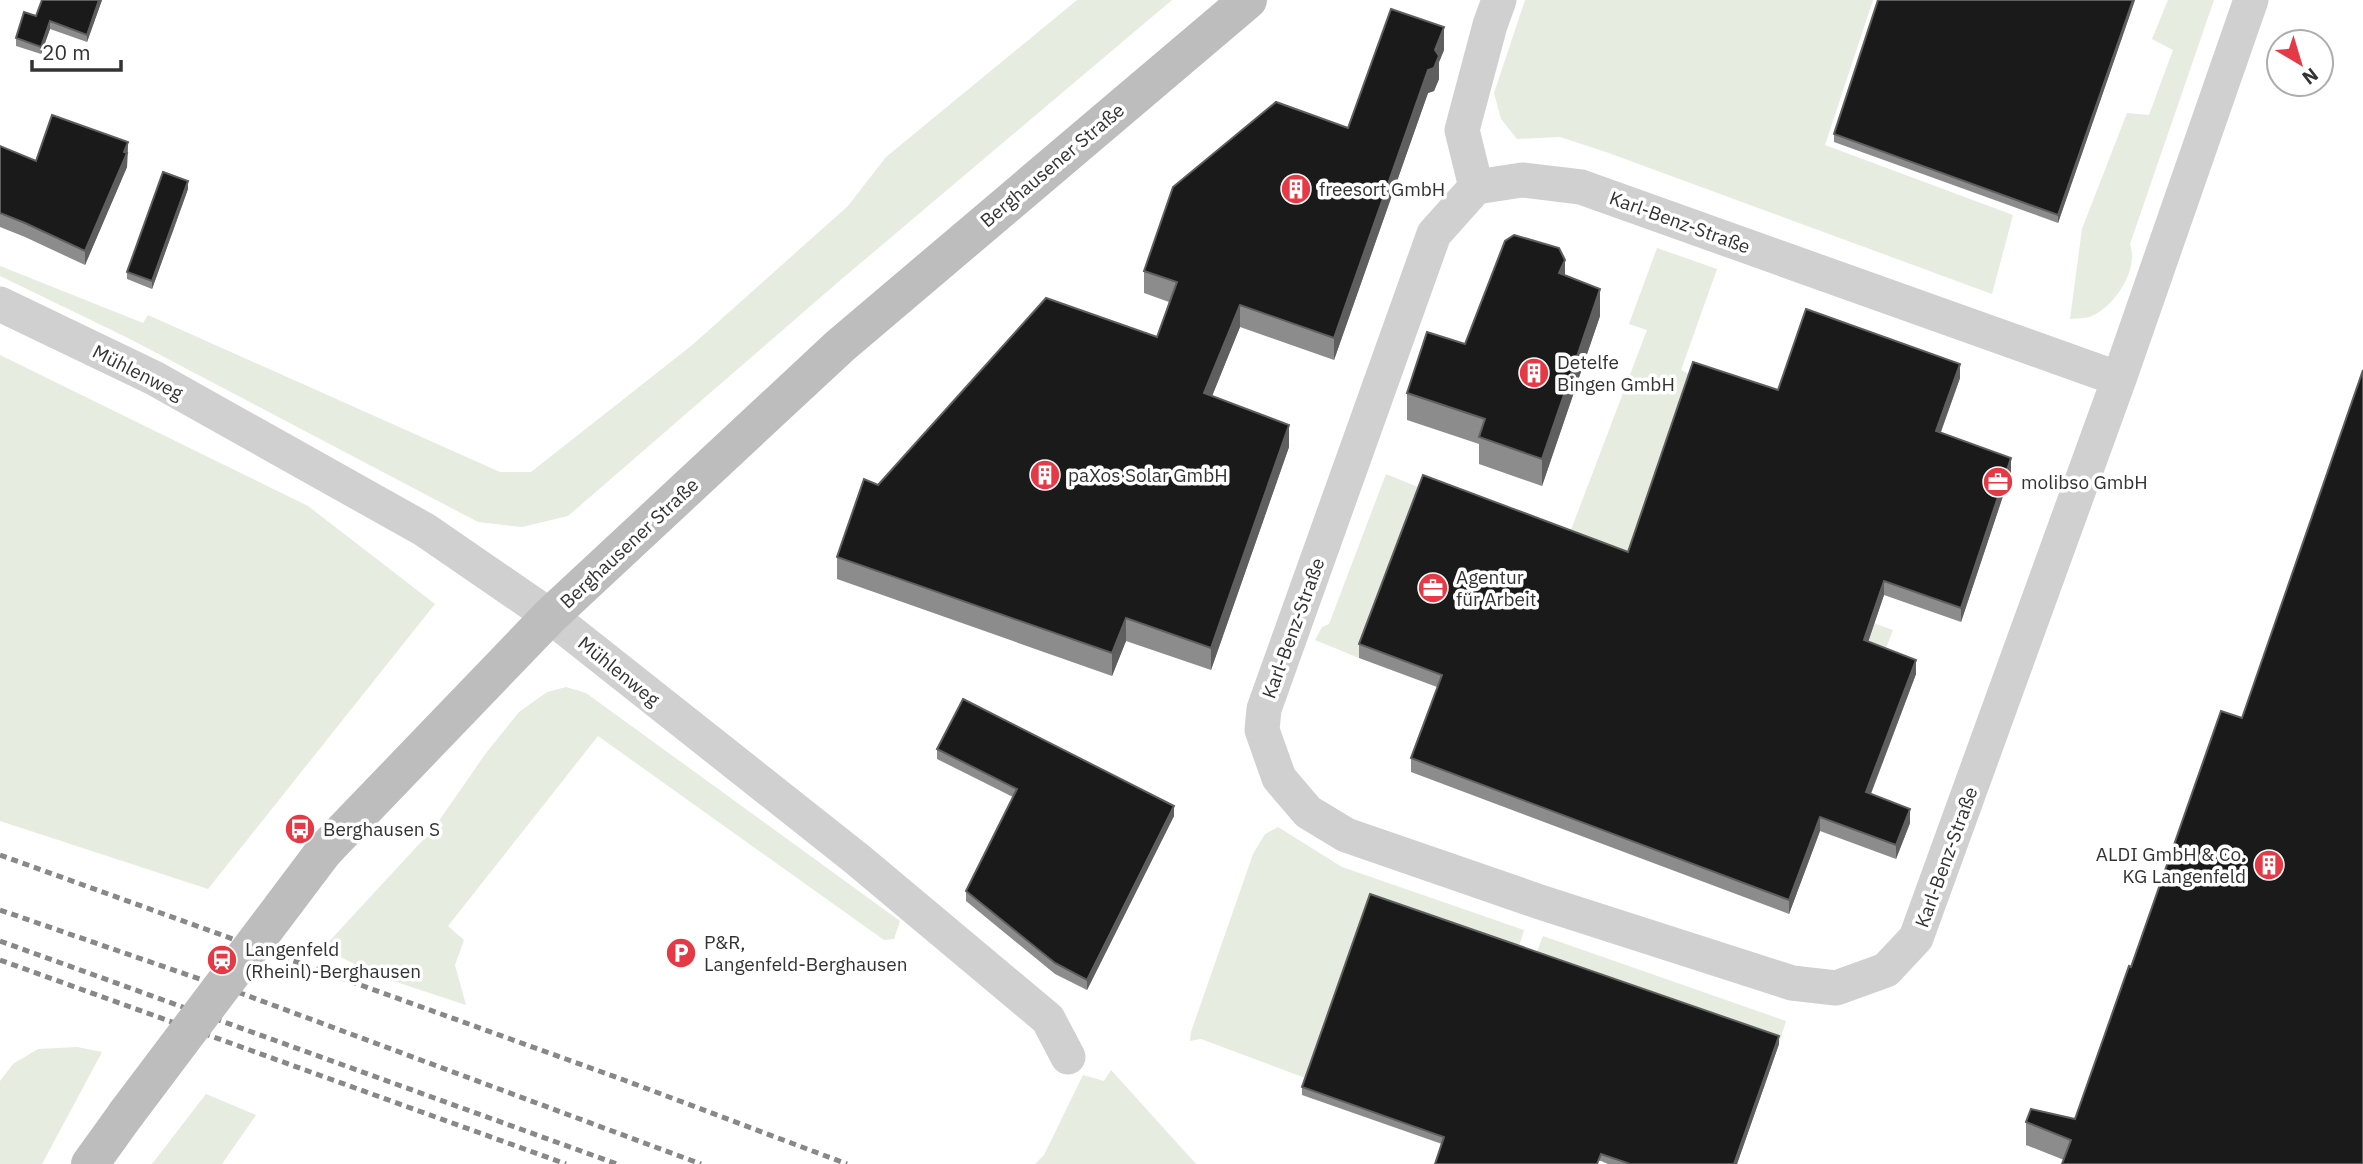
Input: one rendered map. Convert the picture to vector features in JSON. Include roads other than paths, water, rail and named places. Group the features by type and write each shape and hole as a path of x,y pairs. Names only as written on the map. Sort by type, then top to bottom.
{"main road":[{"name":"Berghausener Straße","path":"90,1164 324,851 550,616 840,346 1248,0"}],"street":[{"path":"1476,187 1462,130 1499,0"},
{"name":"Karl-Benz-Straße","path":"2119,379 1581,187 1522,180 1476,187 1434,234 1264,709 1262,730 1279,778 1308,812 1346,835 1543,903 1792,983 1836,988 1886,970 1916,938 2119,379 2251,0"},
{"name":"Mühlenweg","path":"0,304 154,378 425,530 550,616 857,859 1048,1019 1068,1057"}],"railway":[{"path":"0,855 624,1080 847,1164"},
{"path":"0,910 243,994 701,1164"},
{"path":"0,941 617,1164"},
{"path":"0,960 566,1164"}],"place":[{"name":"freesort GmbH","path":"1296,189"},
{"name":"Detelfe Bingen GmbH","path":"1534,373"},
{"name":"paXos Solar GmbH","path":"1045,475"},
{"name":"molibso GmbH","path":"1998,482"},
{"name":"Agentur für Arbeit","path":"1433,588"},
{"name":"Berghausen S","path":"300,829"},
{"name":"ALDI GmbH & Co. KG Langenfeld","path":"2269,865"},
{"name":"P&R, Langenfeld-Berghausen","path":"681,953"},
{"name":"Langenfeld (Rheinl)-Berghausen","path":"222,960"}]}
